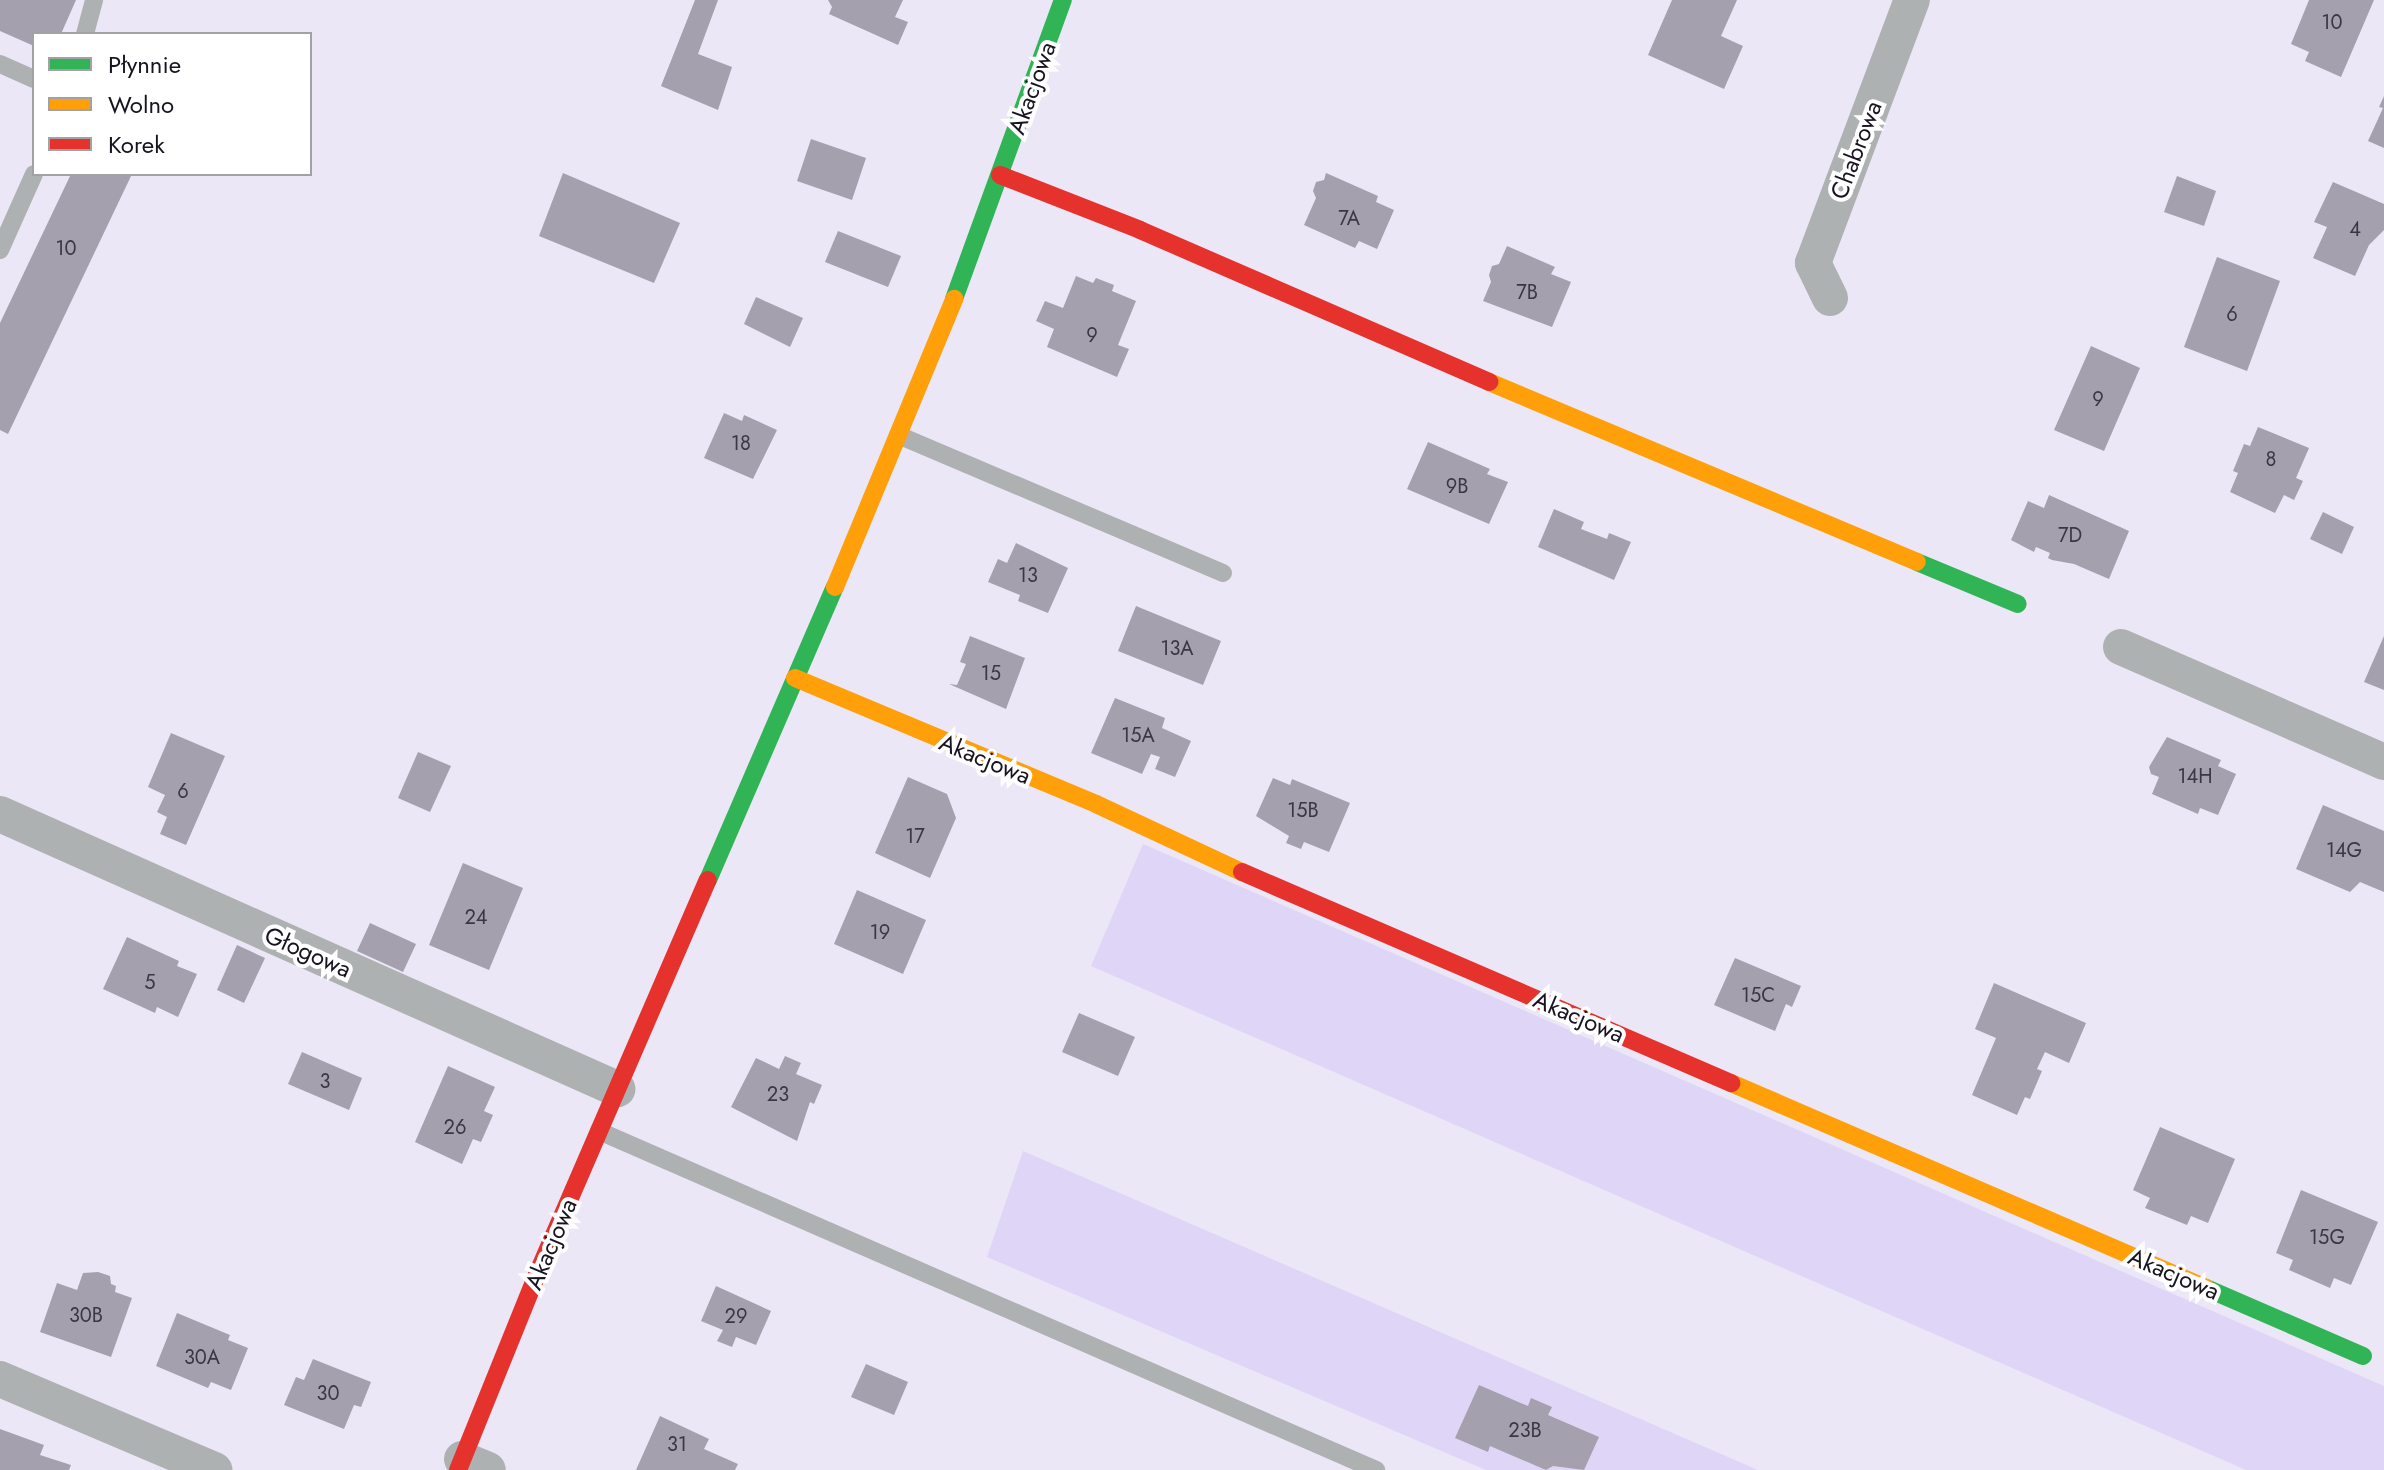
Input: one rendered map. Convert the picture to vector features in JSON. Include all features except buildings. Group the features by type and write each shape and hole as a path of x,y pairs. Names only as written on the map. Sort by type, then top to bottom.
{"street":[{"name":"Akacjowa","path":"469,1466 599,1131 898,435 1000,175 1063,0"},
{"name":"Chabrowa","path":"1830,298 1813,263 1912,0"},
{"path":"1000,175 1140,230 2018,604"},
{"path":"2121,647 2384,762"},
{"name":"Akacjowa","path":"795,678 1096,804 1200,854 2363,1356"},
{"name":"Głogowa","path":"0,814 617,1089"},
{"path":"0,1379 214,1470"}],"lane":[{"path":"86,32 94,0"},
{"path":"0,64 32,78"},
{"path":"0,250 33,176"},
{"path":"898,435 1223,573"},
{"path":"599,1131 1376,1470"}],"shaded area":[{"path":"1143,844 2384,1386 2384,1470 2246,1470 1091,966"},
{"path":"1023,1151 1758,1470 1486,1470 987,1257"}],"traffic: fast":[{"path":"954,299 1063,0"},
{"path":"1917,562 2018,604"},
{"path":"708,880 835,587"},
{"path":"2206,1288 2363,1356"}],"traffic: slow":[{"path":"835,587 954,299"},
{"path":"1489,382 1917,562"},
{"path":"795,678 1096,804 1242,872"},
{"path":"1731,1083 2206,1288"}],"traffic: jam":[{"path":"1000,175 1140,230 1489,382"},
{"path":"1242,872 1731,1083"},
{"path":"458,1470 538,1272 708,880"}]}
